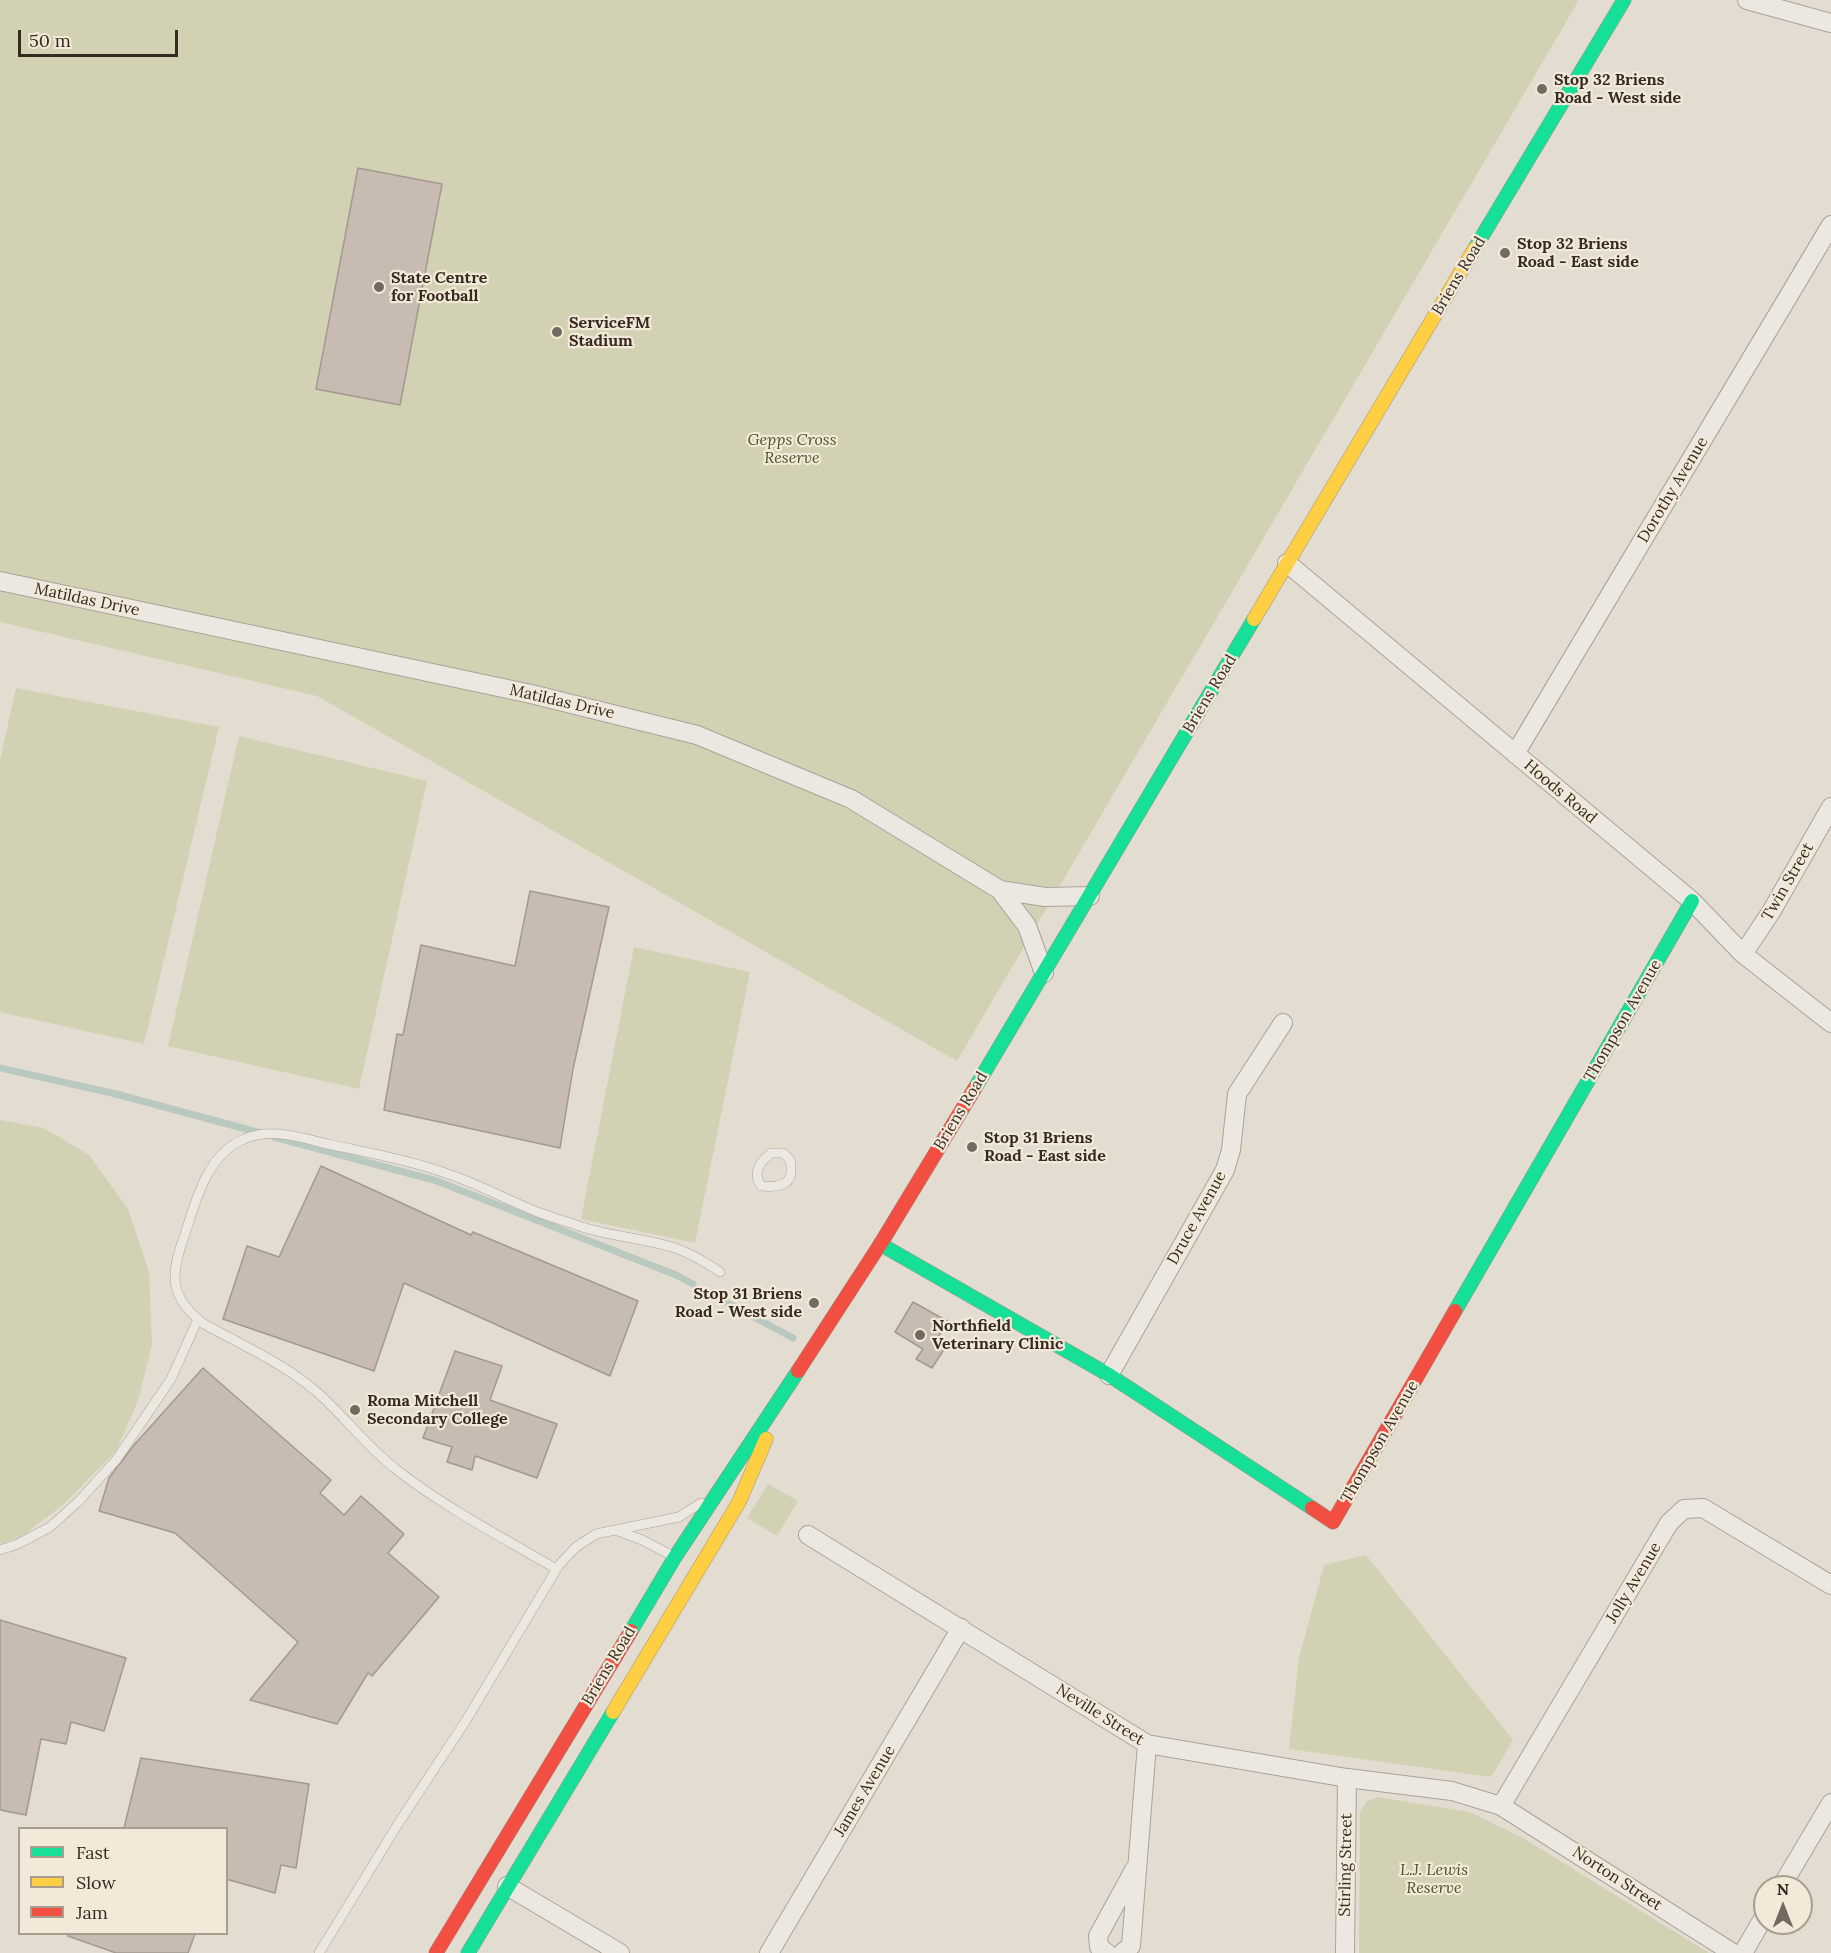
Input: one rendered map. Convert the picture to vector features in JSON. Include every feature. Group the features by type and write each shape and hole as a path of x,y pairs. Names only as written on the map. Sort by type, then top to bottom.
{"main road":[{"name":"Briens Road","path":"436,1953 677,1562 714,1494 790,1384 880,1244 1624,0"},
{"name":"Thompson Avenue","path":"880,1244 1109,1376 1333,1522 1692,901"},
{"name":"Briens Road","path":"468,1953 685,1582 739,1502 790,1384"},
{"path":"484,1872 507,1886"}],"street":[{"path":"1747,0 1831,22"},
{"name":"Dorothy Avenue","path":"1515,754 1831,225"},
{"name":"Hoods Road","path":"1287,563 1692,901 1743,954 1831,1023"},
{"name":"Matildas Drive","path":"0,581 531,694 697,735 851,799 1000,890 1027,926 1044,973"},
{"name":"Twin Street","path":"1743,954 1771,912 1831,807"},
{"path":"1000,890 1045,897 1090,896"},
{"name":"Druce Avenue","path":"1109,1376 1225,1170 1231,1150 1237,1094 1283,1023"},
{"name":"Jolly Avenue","path":"1502,1806 1669,1523 1684,1509 1703,1508 1831,1585"},
{"name":"Neville Street","path":"808,1535 1147,1744 1347,1778 1452,1791 1502,1806"},
{"name":"James Avenue","path":"769,1953 961,1628"},
{"path":"1122,1953 1131,1946 1147,1744"},
{"name":"Stirling Street","path":"1345,1953 1347,1778"},
{"path":"1788,1875 1831,1803"},
{"name":"Norton Street","path":"1502,1806 1733,1953"},
{"path":"1107,1953 1099,1947 1098,1936 1138,1863"},
{"path":"507,1886 620,1953"},
{"path":"1743,1953 1753,1935"}],"lane":[{"path":"556,1569 436,1499 373,1449 317,1393 295,1375 191,1314 174,1287 177,1256 198,1196 212,1166 222,1153 243,1139 259,1135 288,1135 405,1160 450,1174 540,1213 591,1230 674,1247 702,1260 720,1272"},
{"path":"0,1550 18,1544 50,1527 79,1501 116,1460 171,1379 198,1318"},
{"path":"319,1953 398,1824 465,1722 556,1569 576,1547 596,1534 679,1517 714,1494"},
{"path":"618,1531 642,1540 677,1562"}],"green space":[{"name":"Gepps Cross Reserve","path":"0,0 1579,0 957,1061 317,696 0,622"},
{"path":"16,688 219,727 144,1044 0,1012 0,760"},
{"path":"239,736 427,781 359,1089 168,1046"},
{"path":"634,947 750,972 695,1243 581,1219"},
{"path":"0,1120 44,1128 89,1155 128,1209 149,1272 152,1345 138,1401 116,1451 64,1504 21,1537 0,1544"},
{"path":"768,1484 798,1501 777,1536 747,1518"},
{"path":"1366,1555 1513,1740 1491,1777 1289,1749 1299,1658 1324,1565"},
{"name":"L.J. Lewis Reserve","path":"1377,1797 1470,1812 1523,1838 1709,1953 1359,1953 1360,1813 1366,1802"}],"building":[{"name":"State Centre for Football","path":"358,168 442,184 400,405 316,389"},
{"path":"530,891 609,907 573,1069 560,1148 384,1110 397,1034 403,1035 421,945 515,966"},
{"path":"321,1166 471,1235 473,1232 638,1301 610,1376 404,1283 374,1371 223,1319 247,1246 279,1257"},
{"name":"Northfield Veterinary Clinic","path":"913,1302 949,1322 938,1337 948,1343 932,1368 916,1359 923,1349 895,1332"},
{"path":"455,1351 502,1366 490,1400 557,1424 537,1478 475,1456 472,1470 447,1462 452,1447 423,1438"},
{"path":"203,1368 331,1480 320,1493 344,1515 361,1496 404,1534 388,1553 439,1597 372,1676 368,1673 337,1724 250,1700 298,1642 175,1533 99,1511 109,1478 134,1445"},
{"path":"0,1620 126,1658 104,1731 71,1722 66,1744 41,1739 26,1815 0,1810"},
{"path":"141,1758 309,1784 296,1868 281,1865 275,1893 228,1880 228,1827 124,1827"},
{"path":"195,1935 188,1953 116,1953 68,1936"}],"waterway":[{"path":"0,1068 116,1094 261,1133"},
{"path":"274,1137 437,1181 676,1275 693,1284"},
{"path":"724,1301 793,1338"}],"traffic: fast":[{"path":"1475,248 1624,0"},
{"path":"975,1088 1254,619"},
{"path":"1455,1311 1692,901"},
{"path":"880,1244 1109,1375 1312,1508"},
{"path":"631,1631 675,1557 798,1371"},
{"path":"468,1953 613,1712"}],"traffic: slow":[{"path":"1254,619 1475,248"},
{"path":"613,1712 739,1502 766,1439"}],"traffic: jam":[{"path":"798,1371 881,1243 975,1088"},
{"path":"1312,1508 1333,1522 1455,1311"},
{"path":"436,1953 631,1631"}],"place":[{"name":"Stop 32 Briens Road - West side","path":"1542,89"},
{"name":"Stop 32 Briens Road - East side","path":"1505,253"},
{"name":"State Centre for Football","path":"379,287"},
{"name":"ServiceFM Stadium","path":"557,332"},
{"name":"Stop 31 Briens Road - East side","path":"972,1147"},
{"name":"Stop 31 Briens Road - West side","path":"814,1303"},
{"name":"Northfield Veterinary Clinic","path":"920,1335"},
{"name":"Roma Mitchell Secondary College","path":"355,1410"}]}
